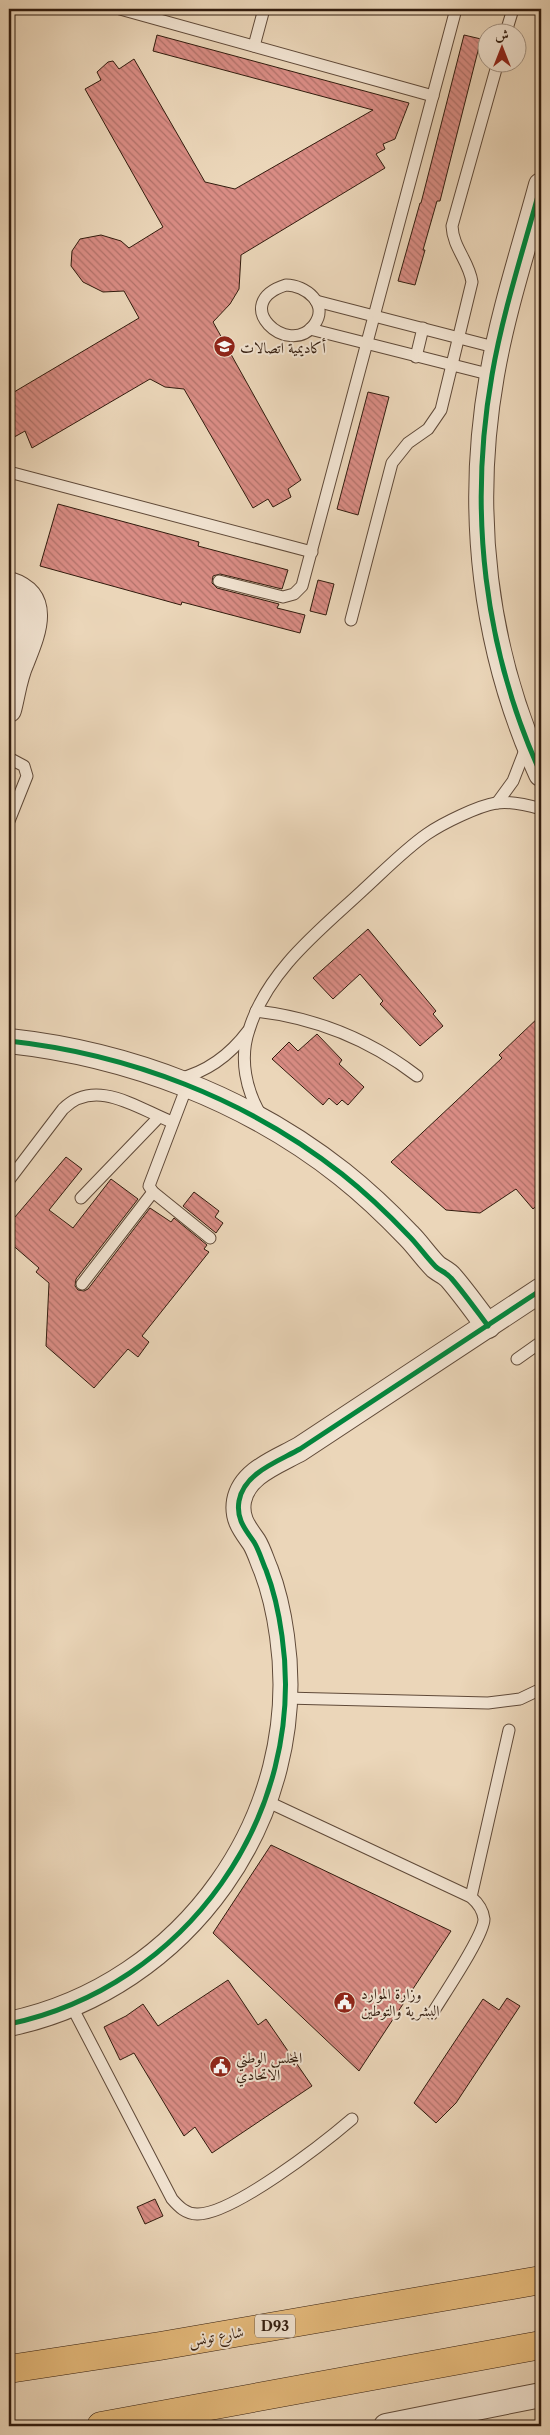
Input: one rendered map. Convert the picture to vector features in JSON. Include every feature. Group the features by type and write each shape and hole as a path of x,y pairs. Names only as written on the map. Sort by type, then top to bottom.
{"main road":[{"name":"شارع تونس","path":"9,2369 160,2346 541,2280"},
{"path":"101,2426 541,2345"}],"street":[{"path":"541,185 492,375 480,500 483,562 492,625 507,686 541,774"},
{"path":"9,584 28,596 35,612 34,634 22,662 9,710"},
{"path":"9,601 19,617 22,662"},
{"path":"9,1042 74,1051 124,1064 220,1099 265,1123 304,1147 342,1174 377,1204 436,1266 444,1285 482,1330"},
{"path":"9,2024 31,2019 71,2005 104,1990 135,1971 164,1949 190,1924 214,1896 234,1866 251,1834 275,1767 285,1698 282,1636 271,1589 255,1543 241,1523 238,1503 241,1493 252,1477 300,1450 541,1290"},
{"path":"386,2426 541,2395"}],"lane":[{"path":"120,9 433,96"},
{"path":"254,46 264,9"},
{"path":"219,581 284,597 294,594 302,586 456,9"},
{"path":"509,22 513,9"},
{"path":"350,620 392,463 399,452 428,430 436,421 441,410 472,282 470,271 455,245 452,226 495,72"},
{"path":"492,375 310,329 294,335 276,332 264,319 262,304 270,291 286,284 304,288 316,301 498,348"},
{"path":"310,329 318,316 316,301"},
{"path":"416,357 423,328"},
{"path":"9,472 312,552"},
{"path":"497,803 512,782 528,744"},
{"path":"9,758 24,766 27,776 9,820"},
{"path":"265,1123 252,1098 246,1078 244,1057 249,1030 256,1012 276,977 302,947 416,842 442,825 497,803 541,809"},
{"path":"256,1012 306,1019 354,1036 390,1056 417,1076"},
{"path":"210,1238 153,1192 149,1183 172,1122 180,1083 210,1066 231,1050 249,1030"},
{"path":"9,1180 63,1109 77,1098 94,1093 104,1094 172,1122"},
{"path":"81,1198 159,1117"},
{"path":"82,1284 153,1192"},
{"path":"517,1359 541,1342"},
{"path":"285,1698 496,1703 520,1699 541,1689"},
{"path":"471,1896 509,1730"},
{"path":"264,1800 471,1896 482,1911 482,1929 432,2014"},
{"path":"71,2005 172,2199 186,2212 204,2214 255,2190 309,2154 352,2119"}],"building":[{"path":"157,35 409,103 395,139 383,144 385,149 376,154 385,168 241,255 239,289 230,304 213,322 301,480 288,489 291,497 273,507 268,499 253,508 184,389 165,387 150,379 32,448 25,431 9,440 9,395 139,318 124,291 103,292 83,282 71,266 72,251 80,239 101,235 121,241 129,248 163,227 85,89 101,80 97,72 108,62 113,61 119,69 134,59 205,182 235,189 373,110 153,51"},
{"path":"464,35 478,38 478,51 440,201 437,201 415,285 398,281 421,203"},
{"path":"368,392 389,397 358,515 337,509"},
{"path":"58,504 199,542 198,546 288,570 282,589 220,574 213,576 212,583 217,588 279,604 277,608 305,615 300,633 182,602 181,605 40,566"},
{"path":"318,580 334,584 326,615 310,611"},
{"path":"368,929 436,1011 433,1014 443,1026 420,1046 380,1004 383,1001 360,974 333,999 313,978"},
{"path":"541,1015 541,1202 533,1209 516,1189 480,1213 446,1210 391,1162 502,1058 499,1055"},
{"path":"317,1034 342,1060 339,1064 364,1087 348,1105 342,1100 337,1105 329,1098 323,1105 272,1059 289,1042 298,1051"},
{"path":"66,1157 82,1169 49,1210 73,1228 111,1179 138,1199 76,1279 75,1286 78,1290 84,1291 88,1289 150,1208 171,1222 174,1218 207,1245 204,1249 209,1252 142,1336 149,1342 138,1357 128,1349 94,1388 46,1346 49,1283 36,1272 39,1268 9,1242 9,1224"},
{"path":"194,1192 219,1211 215,1217 223,1223 216,1233 183,1206"},
{"name":"وزارة الموارد البشرية والتوطين","path":"271,1845 451,1931 359,2071 213,1933"},
{"name":"المجلس الوطني الاتحادي","path":"228,1980 258,2025 266,2019 312,2086 212,2153 195,2127 184,2136 134,2053 120,2060 104,2027 126,2016 143,2004 158,2026"},
{"path":"507,1998 520,2006 456,2103 436,2123 414,2103 483,1999 499,2010"},
{"path":"155,2199 163,2216 145,2224 137,2207"}],"cycle path":[{"path":"541,185 508,303 492,375 485,426 482,477 482,528 486,579 494,629 506,678 522,727 541,774"},
{"path":"9,1041 54,1047 142,1069 185,1084 227,1102 267,1123 305,1147 368,1196 409,1236 436,1267 449,1276 488,1326"},
{"path":"9,2024 72,2004 130,1973 180,1932 221,1884 253,1828 275,1767 285,1703 282,1636 276,1603 259,1552 247,1533 239,1513 239,1501 247,1483 263,1469 300,1449 541,1290"}],"place":[{"name":"أكاديمية اتصالات","path":"224,347"},
{"name":"وزارة الموارد البشرية والتوطين","path":"345,2002"},
{"name":"المجلس الوطني الاتحادي","path":"220,2066"}]}
